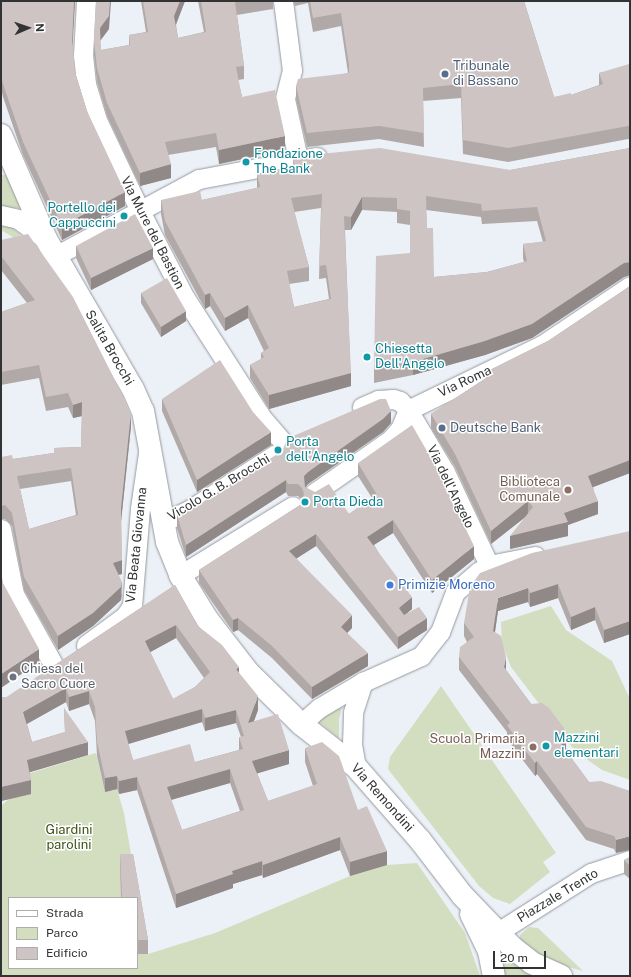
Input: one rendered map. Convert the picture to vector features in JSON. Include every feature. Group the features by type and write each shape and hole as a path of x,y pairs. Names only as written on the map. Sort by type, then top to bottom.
{"main road":[{"name":"Salita Brocchi","path":"1,134 52,247 69,280 133,389 143,411 167,542 180,575"},
{"name":"Via Remondini","path":"180,575 207,619 248,672 301,724 356,767 420,840 462,895 498,932 532,963 561,976"},
{"path":"462,895 489,951 494,976"}],"street":[{"name":"Via Mure del Bastion","path":"86,1 83,55 86,84 97,120 140,211 185,298 262,418 287,443"},
{"path":"283,1 292,70 285,100 298,159"},
{"path":"1,215 18,219 52,247 140,211 199,179 298,159 336,155"},
{"name":"Via Roma","path":"408,410 542,345 630,286"},
{"path":"314,494 390,440 400,429 408,410 400,402 386,399 343,416"},
{"name":"Via dell'Angelo","path":"408,410 445,472 489,565"},
{"name":"Vicolo G. B. Brocchi","path":"163,522 189,510 287,443"},
{"name":"Via Beata Giovanna","path":"1,529 14,594 59,663 125,616 132,606 140,508 149,444"},
{"path":"180,575 293,506"},
{"path":"301,724 319,708 362,682 422,656 440,632 455,592 489,565 555,551"},
{"path":"356,767 352,744 353,712 362,682"},
{"name":"Piazzale Trento","path":"498,932 580,879 591,873 625,862"}],"green space":[{"path":"1,175 7,175 25,208 1,208"},
{"path":"1,223 8,225 21,235 16,239 1,230"},
{"path":"551,606 566,630 612,661 630,699 630,780 602,770 575,751 511,667 502,644 501,622"},
{"path":"441,686 556,853 543,862 550,872 510,904 493,898 479,886 388,769 390,757"},
{"path":"344,699 339,719 339,739 317,720"},
{"name":"Giardini parolini","path":"96,753 105,792 117,789 124,813 148,954 215,933 350,876 387,865 417,863 465,933 480,976 1,976 1,806 10,798 27,774"},
{"path":"529,927 538,928 583,971 554,963 526,946 520,939 520,935"},
{"path":"499,951 517,966 533,976 503,976"}],"building":[{"path":"1,1 74,1 72,41 75,72 87,111 125,192 62,226 23,142 3,84 1,75"},
{"path":"96,1 110,1 109,16 100,28 101,50 130,45 129,35 148,32 143,1 180,1 174,16 178,38 206,32 201,1 240,1 235,2 244,66 236,67 242,97 275,90 285,136 219,150 216,133 165,142 171,164 140,173 107,103 97,68 94,41"},
{"path":"310,1 524,1 554,97 571,93 571,95 603,84 599,73 629,64 630,126 508,148 463,140 461,84 423,88 424,133 379,126 307,133 296,86 298,79 349,73 341,13 313,18"},
{"path":"380,148 510,170 630,148 630,262 624,263 532,324 485,341 413,362 374,369 376,256 410,253 410,211 397,209 397,198 362,197 351,217 344,216 351,373 269,395 250,365 264,357 261,353 269,348 248,305 225,318 210,293 205,295 165,221 161,200 200,191 202,200 260,187 257,174 294,166 293,158","holes":["322,194 319,266 326,265 331,299 294,307 287,271 309,267 291,198","426,196 481,204 482,211 537,207 546,241 523,244 527,261 487,272 434,277 433,228 427,228"]},
{"path":"135,214 153,248 91,278 76,246"},
{"path":"28,234 73,297 131,412 121,508 122,560 113,563 122,582 121,587 93,613 58,636 24,577 12,513 5,505 1,506 1,457 12,455 13,459 54,453 54,448 81,447 82,402 73,405 68,393 46,397 39,365 1,372 1,312 35,300 1,256 1,240","holes":["71,468 78,515 29,529 17,476"]},
{"path":"167,278 186,311 161,327 141,293"},
{"path":"630,286 630,460 588,476 598,501 564,513 568,522 510,536 533,507 528,501 491,531 455,454 431,414 488,377 486,372 548,341"},
{"path":"220,360 253,412 271,432 197,480 162,399"},
{"path":"380,399 386,399 391,411 383,419 308,472 304,476 305,487 315,492 329,484 349,514 377,495 358,463 412,425 435,465 474,546 432,580 393,520 367,537 412,597 399,608 404,615 419,607 427,618 398,637 316,534 289,551 352,615 341,627 368,653 312,687 272,646 238,618 233,620 199,570 300,505 304,494 302,488 298,484 288,484 286,480 186,545 177,515 195,507 282,451 287,440 291,437"},
{"path":"630,531 630,621 604,630 595,607 571,617 558,584 530,593 528,588 498,598 493,631 501,636 506,657 504,667 531,704 542,703 549,708 564,728 566,737 561,744 589,782 601,781 630,791 630,836 616,840 614,836 586,827 537,761 535,763 515,737 507,725 510,723 459,657 460,647 474,637 464,623 470,587 480,573 532,553"},
{"path":"1,571 3,583 39,649 1,674"},
{"path":"175,585 198,626 222,645 239,667 236,669 258,696 248,723 278,714 289,750 252,761 268,801 317,784 305,748 322,742 339,756 358,810 367,806 387,851 350,862 340,837 263,865 262,861 232,871 233,874 176,894 137,777 119,781 117,776 105,778 97,742 95,707 89,691 69,697 66,688 23,712 32,742 65,732 64,708 88,742 27,760 31,780 1,787 1,697 7,697","holes":["176,625 210,672 195,687 173,699 145,641","202,709 205,718 236,710 244,736 239,737 243,749 195,762 190,744 133,760 125,731","230,769 244,810 182,830 167,787"]},
{"path":"120,854 133,854 148,940 138,940 138,897 122,897"},
{"path":"630,857 630,866 624,860"}],"place":[{"name":"Tribunale di Bassano","path":"445,74"},
{"name":"Fondazione The Bank","path":"246,162"},
{"name":"Portello dei Cappuccini","path":"124,216"},
{"name":"Chiesetta Dell'Angelo","path":"367,357"},
{"name":"Deutsche Bank","path":"442,428"},
{"name":"Porta dell'Angelo","path":"278,450"},
{"name":"Biblioteca Comunale","path":"568,490"},
{"name":"Porta Dieda","path":"305,502"},
{"name":"Primizie Moreno","path":"390,585"},
{"name":"Chiesa del Sacro Cuore","path":"13,677"},
{"name":"Mazzini elementari","path":"546,746"},
{"name":"Scuola Primaria Mazzini","path":"533,747"}]}
